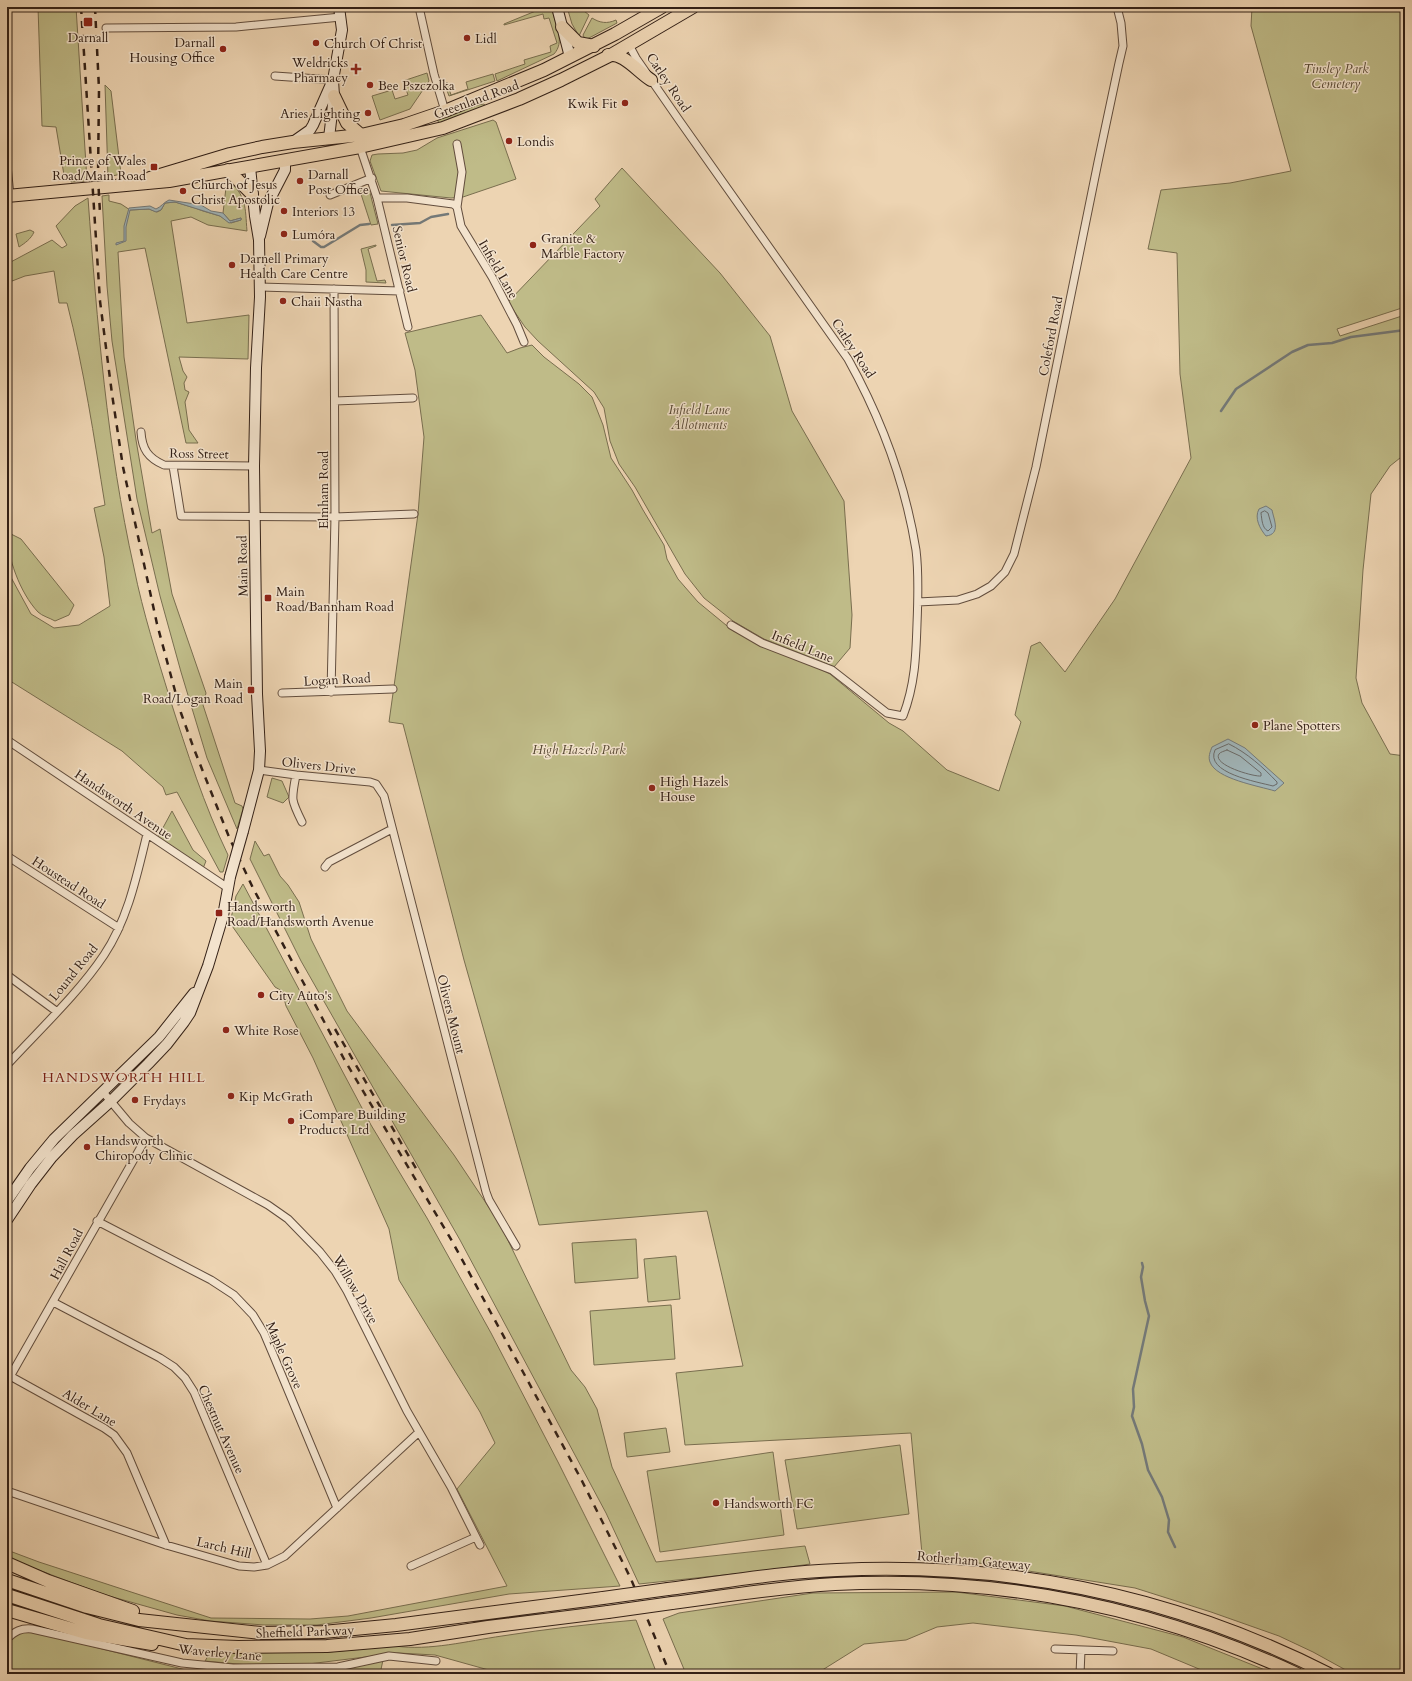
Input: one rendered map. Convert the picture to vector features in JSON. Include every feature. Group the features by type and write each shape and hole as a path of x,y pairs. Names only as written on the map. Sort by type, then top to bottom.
{"highway":[{"name":"Greenland Road","path":"136,184 156,176 230,154 293,142 361,135 404,125 509,86 591,47 662,7"},
{"name":"Greenland Road","path":"136,184 169,182 228,170 360,148 443,128 519,99 561,80 611,55 692,7"},
{"path":"562,27 578,43 591,47 621,40 629,44 629,31 632,25"},
{"path":"561,80 568,67 570,57 577,61 583,62 611,55 624,58 650,80"},
{"path":"334,96 347,123 361,135"},
{"path":"317,155 324,149 329,138"},
{"path":"250,167 254,153 262,147 277,151 286,160"},
{"path":"228,170 252,194"},
{"path":"8,197 136,184"},
{"path":"7,1563 97,1599 189,1626"},
{"name":"Rotherham Gateway","path":"603,1598 794,1573 835,1570 902,1569 999,1574 1079,1586 1178,1613 1244,1636 1329,1674"},
{"name":"Sheffield Parkway","path":"7,1580 87,1607 139,1620 261,1634 323,1632 396,1625 603,1598"},
{"name":"Rotherham Gateway","path":"608,1612 794,1588 856,1584 905,1583 1015,1591 1084,1602 1144,1617 1240,1649 1297,1674"},
{"name":"Sheffield Parkway","path":"7,1595 100,1625 186,1644 245,1647 327,1646 410,1638 608,1612"},
{"path":"7,1610 86,1633 112,1638 149,1644 186,1644"}],"main road":[{"path":"293,142 310,130 313,126 333,80 340,43 341,17 339,7"},
{"path":"557,7 570,57"},
{"path":"329,138 334,96 333,80"},
{"name":"Main Road","path":"260,240 266,211 272,193 285,170 286,160"},
{"name":"Main Road","path":"198,988 208,966 218,934 230,877 259,770 260,751 257,694 254,466 255,375 260,287 260,240 252,194 250,167"},
{"path":"252,194 261,198 266,198 272,193"},
{"path":"7,1201 30,1168 54,1139 159,1037 198,988"},
{"path":"7,1220 31,1184 52,1157 73,1135 111,1101 179,1030 190,1013 198,988"}],"street":[{"path":"419,7 434,74 445,111"},
{"name":"Coleford Road","path":"918,602 958,600 977,594 991,586 1005,572 1014,554 1036,467 1098,162 1120,63 1123,46 1121,23 1117,7"},
{"path":"106,28 236,27 341,17"},
{"name":"Catley Road","path":"629,44 650,80 848,359 868,395 894,462 905,500 916,552 918,602 916,656 911,696 904,716"},
{"path":"275,76 333,80"},
{"name":"Infield Lane","path":"457,144 462,172 457,206 460,226 492,277 517,325 524,342"},
{"name":"Senior Road","path":"360,148 372,178 408,326"},
{"path":"7,165 8,197"},
{"path":"330,195 372,178"},
{"path":"377,198 407,198 453,204 457,206"},
{"path":"260,287 400,291"},
{"name":"Elmham Road","path":"331,692 335,518 334,289"},
{"path":"335,401 413,398"},
{"name":"Ross Street","path":"141,432 142,442 146,453 153,460 164,465 254,466"},
{"path":"173,466 181,516 335,518 414,514"},
{"name":"Infield Lane","path":"731,625 762,643 832,670 886,713 904,716"},
{"name":"Logan Road","path":"282,693 331,692 393,688"},
{"name":"Handsworth Avenue","path":"7,740 228,888"},
{"name":"Olivers Drive","path":"259,770 370,782 376,784"},
{"path":"296,775 292,803 302,822"},
{"name":"Olivers Mount","path":"376,784 384,796 486,1192 516,1246"},
{"path":"325,867 329,862 392,829"},
{"name":"Lound Road","path":"7,1065 86,980 105,954 119,928 134,890 147,834"},
{"name":"Houstead Road","path":"7,856 119,928"},
{"path":"7,976 56,1012"},
{"name":"Willow Drive","path":"103,1092 129,1122 146,1138 268,1205 288,1219 335,1270 418,1432 445,1475 480,1545"},
{"name":"Hall Road","path":"9,1379 97,1221 146,1138"},
{"name":"Maple Grove","path":"97,1221 228,1290 253,1315 266,1339 337,1508"},
{"name":"Chestnut Avenue","path":"53,1302 160,1358 174,1367 185,1378 201,1407 267,1565"},
{"name":"Alder Lane","path":"9,1379 104,1428 114,1435 127,1453 166,1545"},
{"name":"Larch Hill","path":"7,1491 166,1545 239,1566 267,1565 285,1556 418,1432"},
{"path":"411,1566 476,1537"},
{"name":"Waverley Lane","path":"7,1639 15,1632 24,1628 32,1629 182,1663 233,1668 338,1667 390,1656 436,1661"},
{"path":"1055,1649 1113,1651"},
{"path":"1080,1674 1081,1651"}],"green space":[{"path":"38,7 76,7 87,181 71,182 70,175 64,175 56,127 42,126"},
{"path":"567,7 579,7 589,15 579,36 572,24"},
{"path":"1252,7 1405,7 1405,307 1337,329 1340,336 1405,315 1405,454 1390,466 1371,494 1363,570 1356,678 1362,703 1390,754 1405,756 1405,781 1401,783 1405,798 1405,1674 1353,1674 1313,1652 1279,1636 1211,1612 1135,1588 922,1554 911,1433 685,1445 676,1373 743,1366 707,1211 539,1225 464,960 403,724 389,722 418,514 424,437 415,370 405,333 481,315 507,353 532,345 544,357 579,384 592,397 603,425 611,458 632,490 664,545 667,559 678,579 698,602 732,630 758,644 805,661 830,674 889,723 903,731 947,770 999,791 1021,722 1015,715 1031,646 1040,642 1065,672 1115,599 1191,458 1180,374 1177,253 1148,249 1161,190 1230,183 1291,171 1251,26"},
{"path":"543,8 552,9 559,34 559,44 554,54 497,81 495,74 525,64 524,60 551,52 550,46 557,43 549,18 544,19 543,14 504,25"},
{"path":"592,18 604,22 616,20 617,23 585,39 583,35"},
{"path":"427,73 429,81 410,109 380,120 372,96 392,90 395,99 408,95 403,81"},
{"path":"493,74 495,81 449,96 445,85 447,82 451,95 468,89 466,82"},
{"path":"105,85 111,91 121,174 108,177"},
{"path":"484,104 486,107 439,124 437,118 471,106"},
{"path":"493,120 496,122 516,179 463,197 451,198 381,191 370,161 372,155 403,153 417,150 437,138"},
{"name":"Infield Lane Allotments","path":"622,168 720,273 770,336 792,411 844,501 852,615 850,648 834,667 764,639 733,621 704,598 685,574 635,487 619,464 610,441 604,408 594,392 538,341 525,327 508,302 600,206 595,199"},
{"path":"227,179 234,185 244,202 247,231 208,225 191,217 171,221 187,323 249,315 248,359 179,357 183,371 187,377 184,383 185,390 189,392 185,402 189,430 198,443 186,443 145,248 118,252 124,357 152,533 160,529 172,594 206,693 203,705 235,803 242,806 243,809 237,829 207,758 160,596 137,499 112,341 107,286 102,196 109,195 109,201 121,204 130,210 149,209 157,212 161,210 165,203 175,202 220,216 231,223 241,220 241,218 230,221 223,213"},
{"path":"367,188 369,189 378,224 371,225 360,191"},
{"path":"88,198 104,384 125,522 150,634 170,699 189,758 219,836 228,855 223,872 220,872 177,792 166,795 163,787 122,751 7,679 7,570 31,614 54,628 79,625 110,606 104,557 94,508 105,505 84,378 67,303 59,303 54,271 25,276 7,283 7,264 52,240 62,248 67,245 56,226 75,206"},
{"path":"30,230 34,232 33,234 28,241 19,247 16,234"},
{"path":"376,245 368,249 377,281 385,280 386,283 366,282 366,270 361,249"},
{"path":"7,532 21,539 74,605 69,615 55,621 38,612 32,604 20,585 12,563 9,552"},
{"path":"272,778 282,781 289,797 283,803 267,797"},
{"path":"172,811 193,850 206,861 202,871 158,837"},
{"path":"255,841 264,856 269,854 280,876 299,902 311,939 347,1011 454,1155 500,1224 571,1370 585,1387 597,1409 612,1467 656,1562 805,1546 810,1564 762,1571 639,1584 606,1513 460,1240 301,961 250,859"},
{"path":"243,884 371,1125 427,1218 491,1333 620,1586 509,1594 371,1618 317,1625 264,1625 210,1621 177,1615 102,1594 7,1558 7,1550 39,1562 211,1618 310,1619 348,1616 507,1586 457,1489 495,1443 480,1412 399,1280 389,1229 313,1058 286,1006 282,991 275,987 230,923 236,896"},
{"path":"636,1239 638,1278 575,1283 572,1243"},
{"path":"676,1256 680,1299 648,1302 644,1259"},
{"path":"671,1305 675,1359 594,1365 590,1311"},
{"path":"666,1428 670,1452 627,1457 624,1433"},
{"path":"900,1445 909,1514 797,1529 785,1460"},
{"name":"Handsworth FC","path":"773,1452 784,1535 660,1552 647,1471"},
{"path":"956,1592 1065,1606 1183,1637 1275,1674 1211,1674 1151,1649 1076,1635 973,1623 937,1627 906,1640 864,1644 816,1674 686,1674 663,1619 679,1613 813,1593"},
{"path":"636,1620 657,1674 503,1674 435,1655 398,1653 300,1665 249,1665 205,1661 210,1653 329,1652 395,1646 435,1646 519,1633"},
{"path":"31,1631 186,1670 288,1674 7,1674 7,1646 16,1634"},
{"path":"383,1660 380,1674 288,1674 324,1672"}],"water":[{"path":"169,200 201,205 211,211 223,213 230,221 241,218 241,220 229,223 220,216 175,202 165,203 161,210 156,212 149,209 130,210 126,227 126,241 116,245 116,243 124,241 124,226 129,208 150,206 156,209"},
{"path":"1266,506 1272,510 1275,530 1271,535 1266,536 1260,527 1257,516 1259,509"},
{"path":"1228,739 1245,748 1284,783 1275,791 1239,781 1220,773 1210,762 1210,753 1212,747"}],"waterway":[{"path":"392,225 420,223 431,217 448,214"},
{"path":"313,241 321,247 324,247 360,225 369,224"},
{"path":"1221,411 1236,389 1292,352 1308,345 1332,343 1351,337 1405,330"},
{"path":"1142,1263 1143,1267 1141,1277 1149,1316 1133,1389 1134,1407 1132,1416 1142,1444 1148,1470 1162,1497 1169,1520 1168,1532 1175,1547"}],"railway":[{"path":"81,7 100,301 112,394 123,467 157,624 181,713 229,837 253,888 344,1059 452,1241 581,1479 631,1579 670,1674"},
{"path":"95,7 99,89 98,177 100,213"},
{"path":"335,1029 418,1172"}],"place":[{"name":"Darnall","path":"88,22"},
{"name":"Lidl","path":"467,38"},
{"name":"Church Of Christ","path":"316,43"},
{"name":"Darnall Housing Office","path":"223,49"},
{"name":"Weldricks Pharmacy","path":"356,69"},
{"name":"Bee Pszczolka","path":"370,85"},
{"name":"Kwik Fit","path":"625,103"},
{"name":"Aries Lighting","path":"368,113"},
{"name":"Londis","path":"509,141"},
{"name":"Prince of Wales Road/Main Road","path":"154,167"},
{"name":"Darnall Post Office","path":"300,181"},
{"name":"Church of Jesus Christ Apostolic","path":"183,191"},
{"name":"Interiors 13","path":"284,211"},
{"name":"Lumóra","path":"284,234"},
{"name":"Granite & Marble Factory","path":"533,245"},
{"name":"Darnell Primary Health Care Centre","path":"232,265"},
{"name":"Chaii Nastha","path":"283,301"},
{"name":"Main Road/Bannham Road","path":"268,598"},
{"name":"Main Road/Logan Road","path":"251,690"},
{"name":"Plane Spotters","path":"1255,725"},
{"name":"High Hazels House","path":"652,788"},
{"name":"Handsworth Road/Handsworth Avenue","path":"219,913"},
{"name":"City Auto's","path":"261,995"},
{"name":"White Rose","path":"226,1030"},
{"name":"Kip McGrath","path":"231,1096"},
{"name":"Frydays","path":"135,1100"},
{"name":"iCompare Building Products Ltd","path":"291,1121"},
{"name":"Handsworth Chiropody Clinic","path":"87,1147"},
{"name":"Handsworth FC","path":"716,1503"}],"district":[{"name":"HANDSWORTH HILL","path":"124,1077"}],"park label":[{"name":"Tinsley Park Cemetery","path":"1336,76"},
{"name":"High Hazels Park","path":"579,749"}]}
